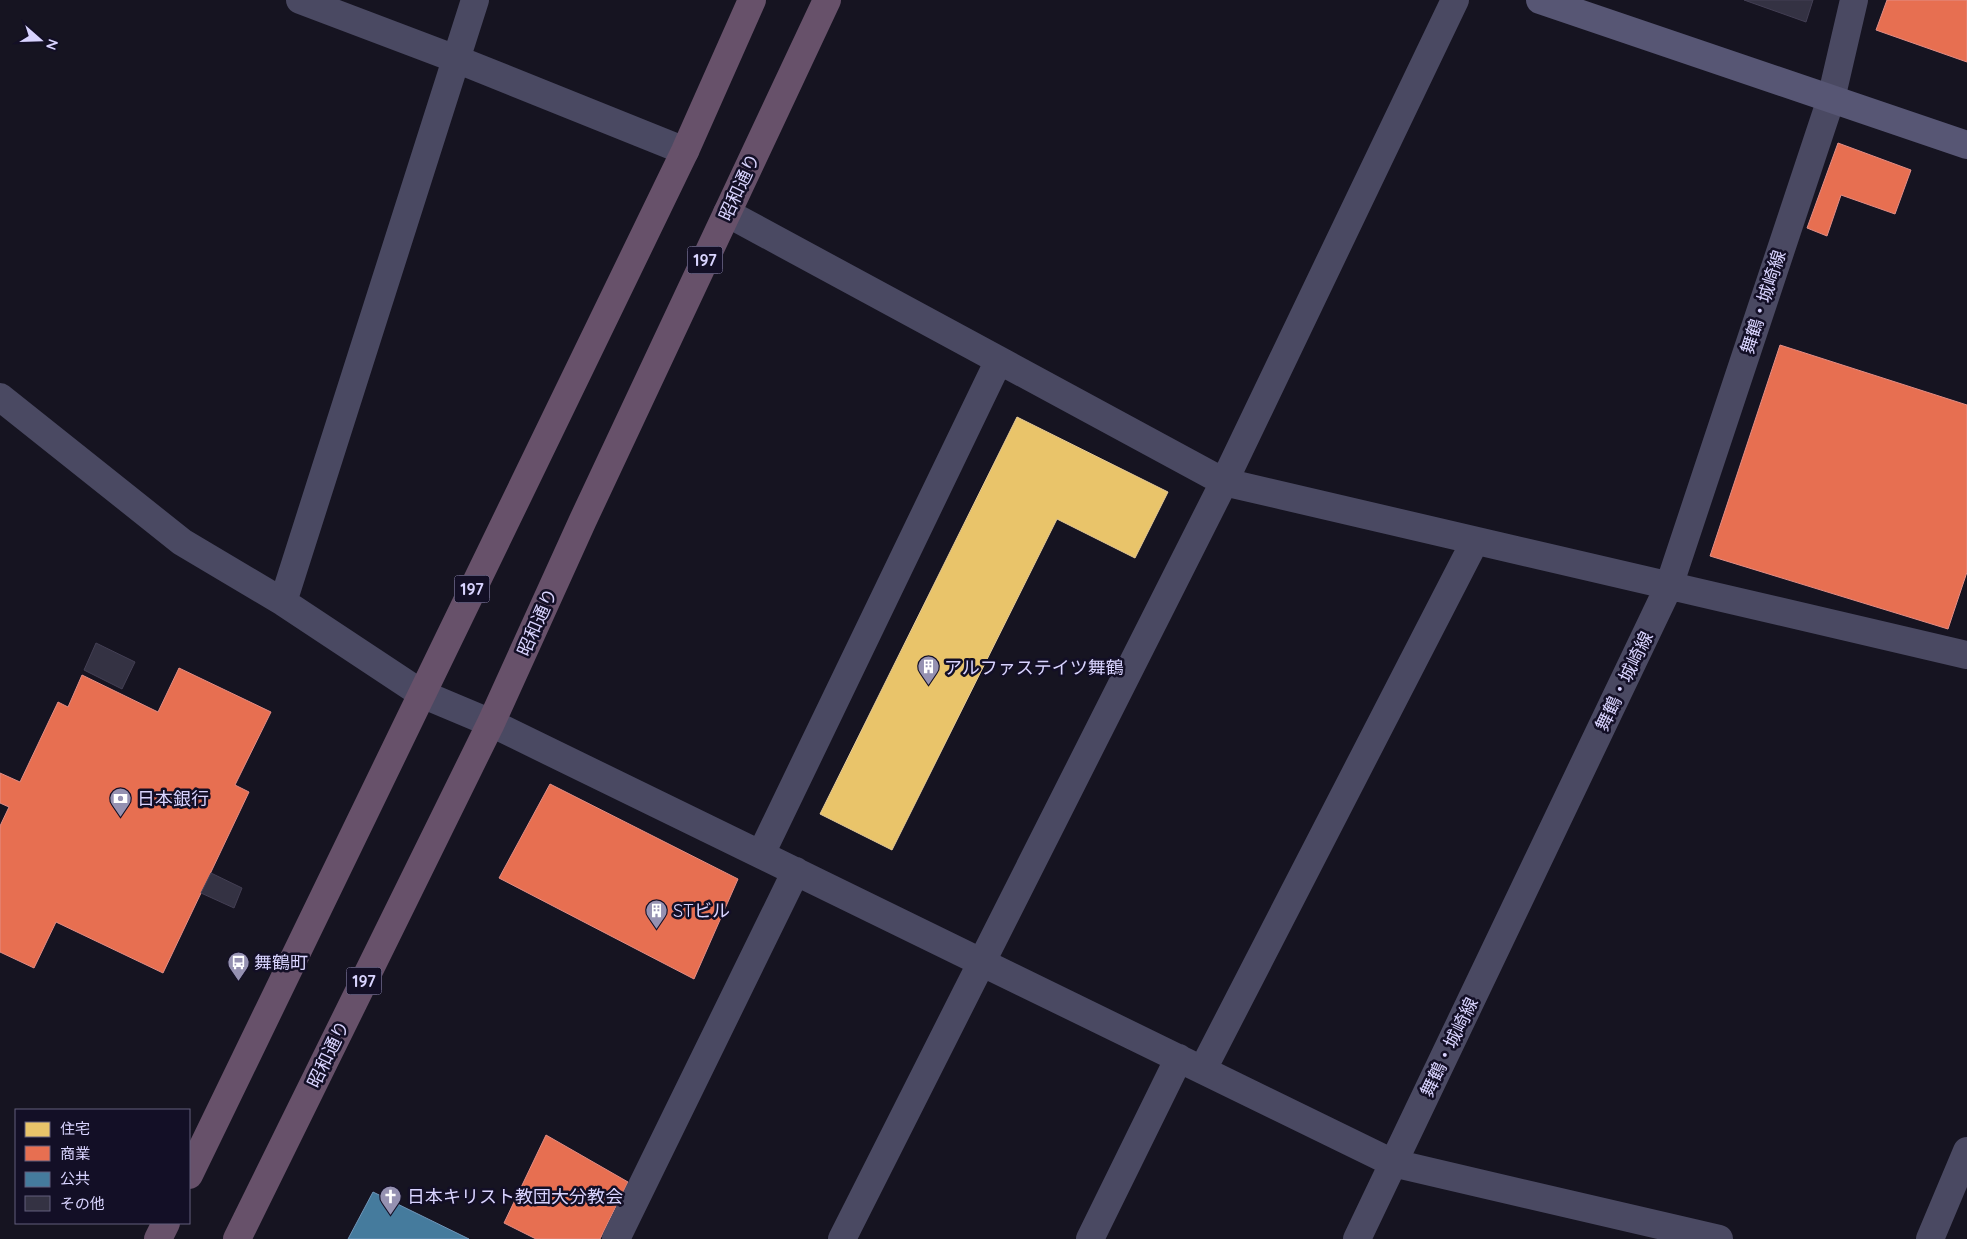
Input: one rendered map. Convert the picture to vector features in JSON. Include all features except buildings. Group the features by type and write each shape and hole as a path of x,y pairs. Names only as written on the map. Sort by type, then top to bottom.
{"highway":[{"name":"197","path":"190,1173 684,152 752,0"},
{"name":"昭和通り","path":"237,1239 491,723 583,520 827,0"},
{"path":"158,1239 166,1224"}],"street":[{"path":"300,0 456,58 684,152"},
{"path":"283,602 475,0"},
{"path":"842,1239 1224,482 1455,0"},
{"path":"1540,0 1967,145"},
{"name":"舞鶴・城崎線","path":"1357,1239 1669,586 1831,99 1854,0"},
{"path":"727,213 1224,482 1967,655"},
{"path":"761,854 1000,360"},
{"path":"0,397 182,542 283,602 422,694 491,723 1394,1163 1720,1239"},
{"path":"1090,1239 1191,1064 1474,541"},
{"path":"616,1239 796,871"},
{"path":"1930,1239 1967,1151"}],"place":[{"name":"アルファステイツ舞鶴","path":"928,686"},
{"name":"日本銀行","path":"121,817"},
{"name":"STビル","path":"657,929"},
{"name":"舞鶴町","path":"238,981"},
{"name":"日本キリスト教団大分教会","path":"391,1215"}]}
